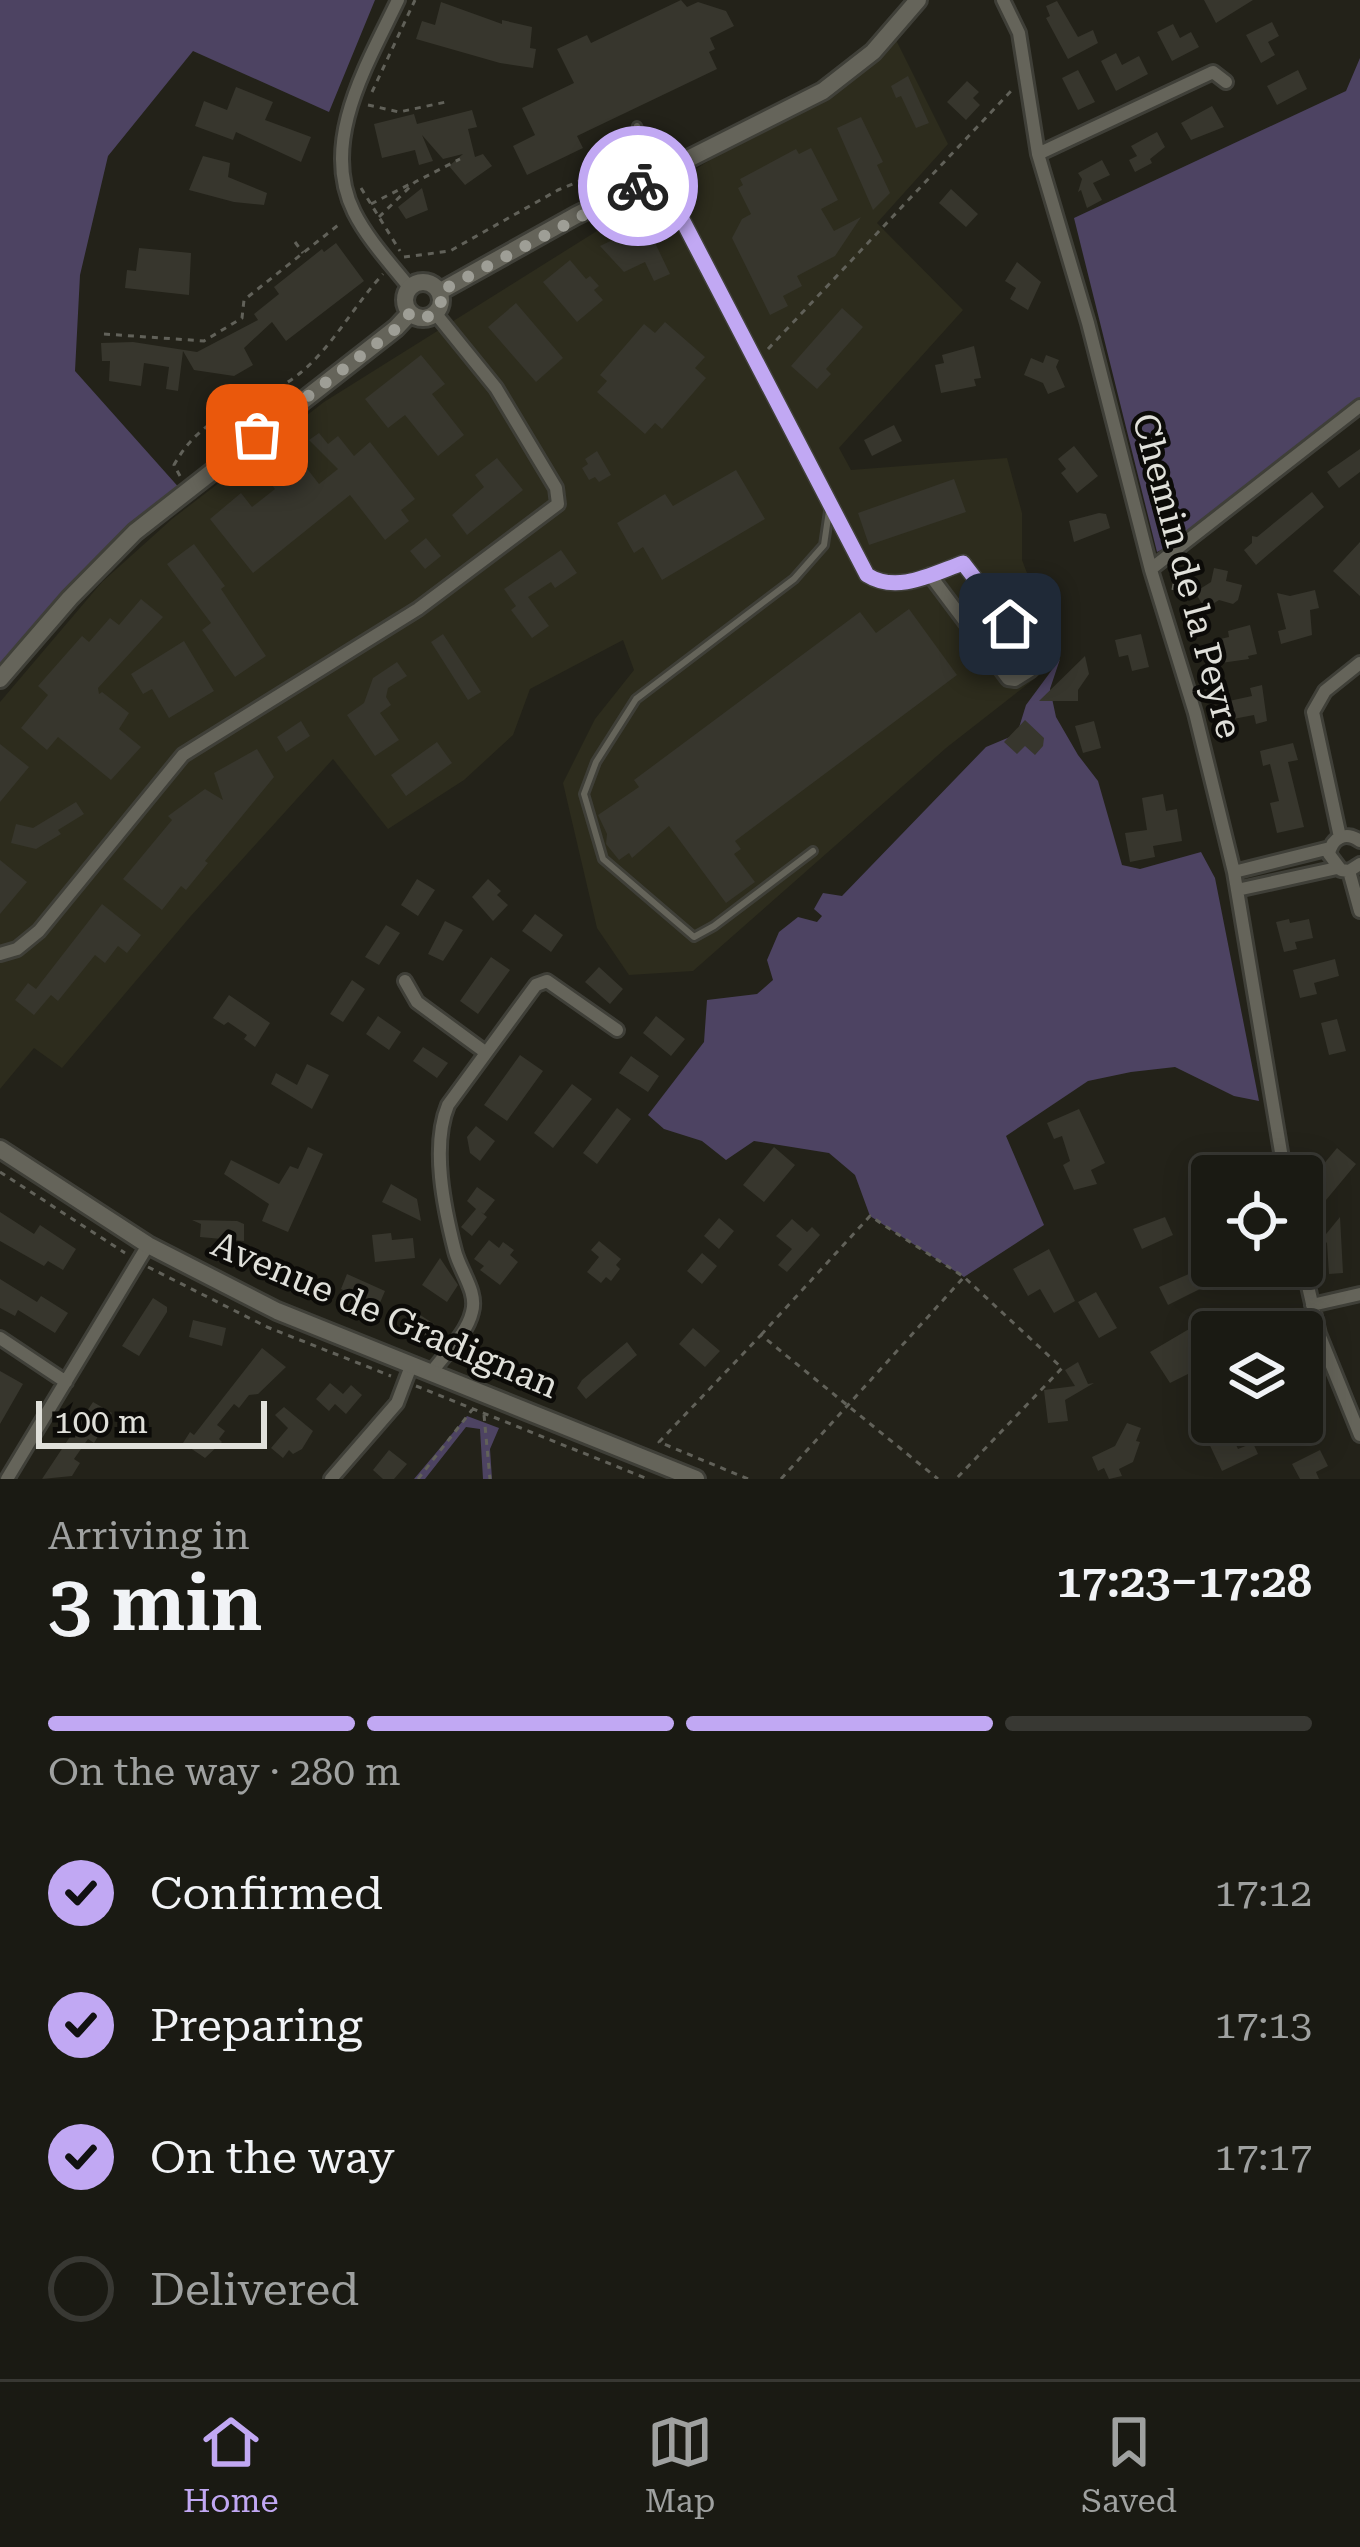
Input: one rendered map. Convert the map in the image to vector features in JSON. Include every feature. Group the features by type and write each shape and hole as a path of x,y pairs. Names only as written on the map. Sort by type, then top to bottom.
{"street":[{"path":"398,0 349,110 341,174 354,213 398,261 410,288"},
{"path":"439,292 823,92 873,52 918,0"},
{"name":"Chemin de la Peyre","path":"1003,0 1019,33 1038,154 1088,323 1151,569 1196,713 1234,872 1281,1155"},
{"path":"1038,154 1213,73 1226,82"},
{"path":"659,175 867,575 882,585 910,582 963,563 1034,655 1031,670 1009,679 930,575"},
{"path":"426,282 439,292 436,314 420,319 410,313 405,298 410,288 426,282"},
{"path":"0,679 101,565 187,488 397,328 410,313"},
{"path":"0,954 26,944 39,931 183,755 389,626 553,511 560,497 496,388 436,314"},
{"path":"1151,569 1360,406"},
{"path":"1340,837 1313,712 1325,691 1360,663"},
{"path":"1234,872 1330,848 1340,837 1360,842"},
{"path":"1330,848 1330,859 1349,868"},
{"path":"1237,890 1349,868"},
{"path":"1349,868 1360,911"},
{"path":"405,981 416,1002 485,1052"},
{"path":"430,1373 471,1318 474,1301 455,1253 439,1126 448,1105 536,985 547,982 617,1030"},
{"name":"Avenue de Gradignan","path":"0,1149 143,1252 411,1366 696,1479"},
{"path":"8,1479 143,1252"},
{"path":"1308,1287 1328,1357 1360,1435"},
{"path":"1312,1305 1360,1294"},
{"path":"0,1338 66,1382"},
{"path":"331,1479 397,1403 411,1366"}],"lane":[{"path":"637,126 659,175"},
{"path":"813,851 694,937 603,859 584,794 596,762 636,699 794,579 824,545 829,507"}],"path":[{"path":"362,118 415,0"},
{"path":"755,363 1026,76"},
{"path":"367,105 399,112 446,102"},
{"path":"187,488 174,466 187,441 210,421 273,394 309,365 398,261 451,251 558,190 648,152"},
{"path":"370,205 460,159"},
{"path":"378,218 423,178"},
{"path":"358,183 398,261"},
{"path":"104,334 204,341 242,318 244,300 348,217"},
{"path":"295,242 304,255"},
{"path":"0,1172 143,1252"},
{"path":"748,1479 659,1442 870,1216 964,1277 1062,1368 956,1479"},
{"path":"781,1479 964,1277"},
{"path":"761,1335 938,1479"},
{"path":"418,1479 473,1408"},
{"path":"484,1413 490,1479"}],"shaded area":[{"path":"0,0 375,0 329,112 193,51 108,156 80,275 75,371 182,491 0,679"},
{"path":"894,36 948,144 877,223 963,310 839,448 851,470 1007,458 1022,513 1022,560 1060,659 946,748 693,971 629,975 597,928 563,783 595,719 634,670 623,640 530,689 513,735 464,780 388,829 333,759 62,1068 34,1048 0,1089 0,702 102,582 172,519 324,402 790,110"},
{"path":"1360,58 1360,398 1175,543 1157,552 1074,218 1346,91"},
{"path":"1060,659 1050,689 1056,717 1098,781 1122,865 1140,869 1201,852 1215,878 1259,1101 1234,1096 1175,1067 1088,1081 1006,1136 1044,1225 964,1277 870,1216 855,1175 829,1153 754,1141 726,1160 702,1141 664,1129 648,1115 704,1042 707,1000 757,994 773,980 767,960 779,932 798,917 817,922 822,916 814,909 823,893 842,896 986,747 1017,734 1026,705"},
{"path":"467,1416 499,1428 490,1449 492,1479 483,1479 480,1429 466,1427 425,1479 414,1479"}],"building":[{"path":"681,0 687,7 698,2 726,11 734,26 710,38 715,49 709,52 717,69 577,136 583,148 527,175 513,146 535,135 522,108 574,83 557,49 587,35 591,43"},
{"path":"1204,0 1253,0 1216,23"},
{"path":"1057,1 1078,37 1093,30 1098,43 1068,59 1046,18 1050,16 1046,6"},
{"path":"441,2 502,24 502,20 532,27 533,68 416,39 422,21 435,25"},
{"path":"1272,22 1279,36 1268,42 1275,55 1261,63 1246,35"},
{"path":"1173,24 1180,38 1191,32 1199,47 1172,61 1157,32"},
{"path":"1116,53 1122,65 1139,56 1148,74 1116,91 1101,61"},
{"path":"1078,70 1095,102 1078,110 1062,78"},
{"path":"1298,70 1307,89 1277,105 1267,86"},
{"path":"908,76 929,123 916,128 891,86"},
{"path":"967,81 979,92 973,98 980,105 966,120 947,102"},
{"path":"236,87 273,102 265,120 311,137 301,162 236,132 233,140 195,126 204,101 227,110"},
{"path":"1212,106 1224,127 1191,140 1181,123"},
{"path":"472,110 477,127 468,129 475,157 483,154 492,166 465,185 449,166 463,154 443,159 422,135 433,161 419,165 415,150 382,158 374,124 414,114 417,124"},
{"path":"861,117 883,162 877,165 890,193 873,210 837,128"},
{"path":"1157,132 1165,147 1150,159 1152,163 1135,172 1129,160 1137,156 1131,146"},
{"path":"811,148 838,200 821,209 834,231 861,217 835,256 797,276 802,286 783,296 788,306 770,315 732,238 742,219 751,214 738,188 743,185 740,179 796,149 799,154"},
{"path":"203,156 230,163 228,177 267,193 264,205 189,190"},
{"path":"1102,160 1110,175 1093,183 1102,200 1087,208 1081,190 1078,192 1082,179 1078,173"},
{"path":"422,188 428,210 406,219 398,207"},
{"path":"951,189 978,214 966,227 939,203"},
{"path":"646,224 670,274 654,281 645,262 624,272 600,246"},
{"path":"336,243 364,281 286,341 272,322 244,348 253,365 234,376 194,370 183,351 178,391 166,389 169,367 144,363 141,386 109,381 110,361 102,361 101,343 133,342 197,352 258,320 254,314 279,294 274,287"},
{"path":"139,248 191,253 189,295 125,288 127,270 136,271"},
{"path":"570,260 599,286 594,290 603,300 577,322 543,282"},
{"path":"1017,262 1041,282 1028,310 1010,299 1016,288 1005,281"},
{"path":"516,303 563,358 536,382 488,327"},
{"path":"842,308 863,327 826,369 831,374 817,389 791,366"},
{"path":"665,322 705,357 695,368 706,378 662,429 655,423 645,434 597,392 607,381 600,375 644,324 655,333"},
{"path":"974,346 981,378 974,379 976,386 941,393 935,365 944,363 942,355"},
{"path":"421,355 445,384 432,394 464,435 438,456 405,415 388,428 365,399"},
{"path":"1046,355 1059,360 1056,367 1065,387 1048,394 1043,383 1024,375 1031,358 1043,363"},
{"path":"894,425 902,441 872,456 864,440"},
{"path":"319,433 328,444 338,436 354,456 370,442 415,499 401,510 409,521 385,540 350,495 253,573 210,519 241,493 252,507 275,489 264,475 285,460 296,473 305,466 319,484 338,469 309,440"},
{"path":"1074,446 1098,476 1077,493 1061,473 1066,469 1058,459"},
{"path":"1360,449 1360,472 1339,488 1327,472"},
{"path":"597,451 611,475 599,482 595,477 589,480 582,468 588,464 585,459"},
{"path":"497,458 523,490 467,535 452,515 484,487 475,475"},
{"path":"736,470 765,519 662,580 643,547 634,553 617,523 665,494 673,506"},
{"path":"954,479 966,512 869,545 858,513"},
{"path":"1312,492 1324,507 1256,565 1244,550 1252,536 1257,537"},
{"path":"1106,514 1110,528 1074,542 1069,521"},
{"path":"426,538 441,556 425,569 410,551"},
{"path":"1360,542 1360,596 1333,571"},
{"path":"194,544 266,656 235,677 202,630 211,623 167,564"},
{"path":"561,550 577,573 555,588 551,582 528,597 549,626 532,638 511,610 516,606 504,589"},
{"path":"1214,568 1228,571 1226,581 1242,585 1233,604 1219,600 1205,609 1195,592 1211,582"},
{"path":"1315,590 1319,608 1310,610 1312,635 1281,644 1278,631 1286,629 1277,593 1290,596"},
{"path":"141,599 163,617 98,688 99,694 129,713 119,729 141,747 111,780 58,737 47,750 21,728 48,695 38,686 82,636 89,642 110,618 119,625"},
{"path":"909,609 957,675 735,841 741,849 734,854 755,882 726,903 669,826 632,858 629,853 619,860 606,844 607,834 598,815 639,787 634,780 860,612 876,633"},
{"path":"1250,625 1257,654 1221,663 1216,640"},
{"path":"443,634 481,692 468,700 431,642"},
{"path":"1141,634 1149,667 1132,671 1128,655 1119,657 1115,640"},
{"path":"184,641 214,691 169,718 152,689 143,694 131,674"},
{"path":"1085,656 1089,674 1078,690 1078,701 1039,701"},
{"path":"397,662 407,676 388,688 391,705 380,713 399,740 375,756 347,715 364,703 373,678"},
{"path":"1262,685 1267,721 1256,724 1254,715 1233,719 1229,701 1252,696 1250,688"},
{"path":"1025,720 1044,738 1035,755 1025,746 1017,754 1004,742"},
{"path":"301,721 310,736 286,752 277,737"},
{"path":"1094,721 1101,748 1083,753 1075,726"},
{"path":"437,742 452,763 406,796 391,775"},
{"path":"1293,743 1298,760 1288,762 1304,827 1277,833 1270,803 1279,801 1270,764 1263,766 1260,751"},
{"path":"0,744 29,767 0,802"},
{"path":"257,749 274,777 186,890 181,886 162,910 123,879 172,820 168,816 205,789 223,800 214,773"},
{"path":"1163,794 1166,811 1177,809 1182,841 1153,846 1155,857 1130,862 1125,833 1147,830 1142,798"},
{"path":"76,802 84,814 58,830 61,834 36,849 11,843 16,824 33,828"},
{"path":"0,860 27,882 0,914"},
{"path":"417,879 435,890 418,916 401,905"},
{"path":"488,879 508,905 493,921 472,897"},
{"path":"102,904 141,935 127,953 118,946 105,963 95,955 58,1001 51,995 34,1015 15,1000 28,983 36,989"},
{"path":"535,914 563,935 551,952 522,931"},
{"path":"1289,919 1290,923 1309,919 1313,938 1295,942 1297,949 1284,952 1276,922"},
{"path":"445,921 463,930 443,961 428,954"},
{"path":"386,925 400,933 379,965 365,957"},
{"path":"491,957 510,970 478,1014 460,1001"},
{"path":"1335,959 1339,976 1314,983 1317,994 1300,998 1293,970"},
{"path":"599,967 623,989 610,1004 585,982"},
{"path":"352,980 365,989 343,1022 330,1014"},
{"path":"229,995 270,1023 255,1047 244,1039 247,1035 213,1018"},
{"path":"378,1016 401,1032 389,1050 366,1034"},
{"path":"656,1016 685,1039 671,1056 643,1033"},
{"path":"1337,1019 1346,1051 1329,1055 1321,1023"},
{"path":"423,1047 448,1063 437,1078 413,1061"},
{"path":"520,1055 543,1071 507,1121 484,1105"},
{"path":"631,1056 659,1076 648,1092 619,1073"},
{"path":"307,1064 329,1075 312,1109 271,1084 276,1073 297,1085"},
{"path":"572,1084 592,1099 553,1148 534,1133"},
{"path":"617,1108 631,1119 597,1164 583,1153"},
{"path":"1079,1109 1105,1163 1091,1170 1097,1184 1074,1190 1063,1165 1070,1161 1062,1136 1054,1139 1047,1123"},
{"path":"476,1126 495,1141 480,1161 470,1153 467,1137"},
{"path":"308,1147 323,1154 288,1232 262,1221 269,1204 224,1174 231,1160 279,1184 290,1166 298,1169"},
{"path":"774,1147 795,1165 764,1202 743,1185"},
{"path":"1337,1148 1356,1164 1323,1204 1323,1165"},
{"path":"391,1184 417,1199 421,1221 382,1202"},
{"path":"477,1187 495,1200 481,1212 487,1217 472,1236 461,1227 476,1209 467,1201"},
{"path":"0,1212 34,1234 40,1225 76,1249 63,1270 48,1261 44,1266 0,1241"},
{"path":"1165,1217 1173,1235 1142,1249 1133,1229"},
{"path":"1340,1217 1343,1273 1329,1274 1323,1238"},
{"path":"719,1218 734,1231 719,1249 704,1236"},
{"path":"792,1219 807,1232 812,1227 820,1235 787,1272 778,1265 792,1249 776,1236"},
{"path":"192,1220 237,1221 244,1224 244,1241 200,1237 201,1224"},
{"path":"391,1233 392,1240 413,1238 415,1258 375,1262 372,1235"},
{"path":"489,1240 499,1248 503,1242 514,1250 510,1255 518,1262 500,1285 474,1259"},
{"path":"599,1241 621,1259 611,1281 606,1277 601,1283 587,1272 599,1257 591,1250"},
{"path":"1049,1249 1075,1301 1054,1313 1040,1289 1028,1296 1013,1269"},
{"path":"702,1253 717,1266 702,1284 687,1271"},
{"path":"440,1258 458,1285 447,1302 422,1285"},
{"path":"1191,1273 1191,1287 1204,1287 1168,1305 1159,1287"},
{"path":"347,1274 385,1291 376,1312 348,1300 351,1294 341,1289"},
{"path":"0,1279 37,1302 41,1296 68,1313 55,1333 18,1310 15,1316 0,1308"},
{"path":"1096,1292 1117,1328 1099,1338 1078,1302"},
{"path":"153,1298 167,1312 139,1356 122,1346"},
{"path":"411,1309 434,1324 428,1337 403,1323"},
{"path":"193,1320 226,1328 222,1346 189,1337"},
{"path":"693,1328 720,1351 705,1367 679,1344"},
{"path":"1191,1328 1191,1372 1170,1383 1150,1352"},
{"path":"627,1342 637,1355 586,1399 577,1388 582,1380"},
{"path":"262,1348 286,1367 239,1408 234,1404 217,1425 225,1431 219,1439 222,1442 205,1458 183,1443"},
{"path":"1078,1362 1088,1384 1094,1383 1065,1400 1068,1421 1048,1423 1044,1390 1075,1386 1065,1370"},
{"path":"0,1371 23,1384 0,1424"},
{"path":"330,1383 343,1394 351,1385 362,1395 346,1414 335,1404 329,1411 316,1399"},
{"path":"93,1402 112,1413 94,1443 88,1439 74,1459 80,1463 72,1476 42,1479"},
{"path":"284,1407 313,1431 302,1449 293,1454 289,1450 283,1458 271,1448 288,1428 275,1415"},
{"path":"1127,1423 1141,1428 1136,1441 1140,1442 1133,1462 1119,1469 1122,1476 1109,1479 1104,1468 1098,1471 1092,1457 1115,1446"},
{"path":"1209,1443 1235,1443 1238,1449 1253,1443 1258,1454 1222,1471"},
{"path":"389,1450 407,1464 394,1479 383,1479 373,1470"},
{"path":"1320,1450 1328,1466 1316,1472 1319,1479 1300,1479 1292,1464"}],"way so far":[{"path":"257,435 397,328 410,313 420,319 436,314 439,292 638,186"}],"route":[{"path":"638,186 659,175 867,575 882,585 910,582 963,563 1010,624"}]}
